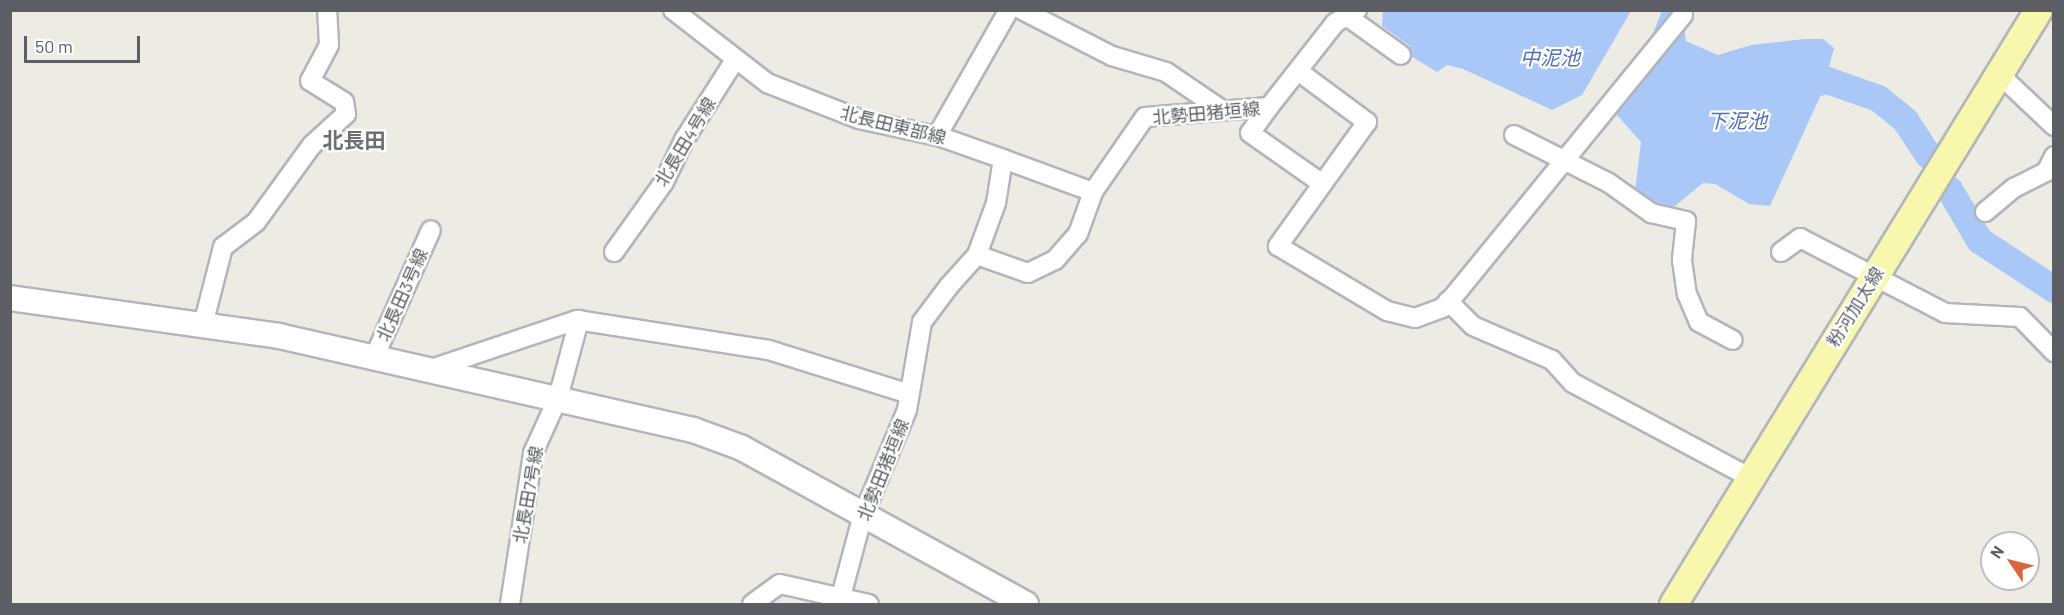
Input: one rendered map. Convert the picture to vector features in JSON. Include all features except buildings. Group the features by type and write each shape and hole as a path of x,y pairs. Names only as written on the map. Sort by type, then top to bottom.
{"main road":[{"name":"粉河加太線","path":"1673,604 2038,10"}],"street":[{"path":"203,325 222,247 256,222 312,145 346,114 344,102 310,81 328,45 327,10"},
{"name":"北長田東部線","path":"673,10 767,83 806,94 834,111 937,136 1093,192"},
{"path":"937,136 1009,10"},
{"path":"1022,10 1112,56 1166,72 1222,110"},
{"path":"1353,14 1401,55"},
{"name":"北勢田猪垣線","path":"840,602 862,518 907,410 925,313 977,255 1009,271 1028,273 1043,267 1069,248 1093,192 1145,117 1269,106 1335,23 1353,14"},
{"path":"1298,71 1367,122 1320,182 1278,246 1398,315 1428,315 1448,301 1683,15"},
{"name":"北長田4号線","path":"614,252 664,182 684,140 735,60"},
{"path":"1999,74 2054,126"},
{"path":"1269,106 1250,133 1320,182"},
{"path":"1514,135 1609,183 1651,213 1686,221 1682,260 1687,294 1699,322 1733,340"},
{"path":"1985,212 2014,188 2046,172 2054,156"},
{"path":"977,255 996,203 1003,159"},
{"name":"北長田3号線","path":"373,360 431,230"},
{"path":"1781,252 1800,238 1858,267 1872,280 1957,316 2020,316 2054,352"},
{"path":"10,298 279,336 373,360 558,398 693,430 742,448 862,518 1026,604"},
{"path":"1448,301 1473,326 1552,360 1573,383 1751,478"},
{"path":"428,370 579,320 769,350 909,394"},
{"name":"北長田7号線","path":"510,604 532,453 558,398 579,320"},
{"path":"752,604 780,584 840,602 869,604"}],"water":[{"name":"中泥池","path":"1383,10 1631,11 1582,95 1552,110 1463,69 1447,65 1437,72 1409,55 1410,46 1382,26"},
{"name":"下泥池","path":"1662,11 1682,11 1686,41 1718,55 1751,45 1804,39 1823,39 1834,48 1823,90 1770,206 1749,204 1715,184 1703,183 1675,206 1662,207 1635,191 1641,142 1609,106 1646,50"}],"waterway":[{"path":"1790,89 1827,80 1878,98 1905,120 1928,155"},
{"path":"1949,189 1979,240 2054,289"}],"district":[{"name":"北長田","path":"354,140"}]}
